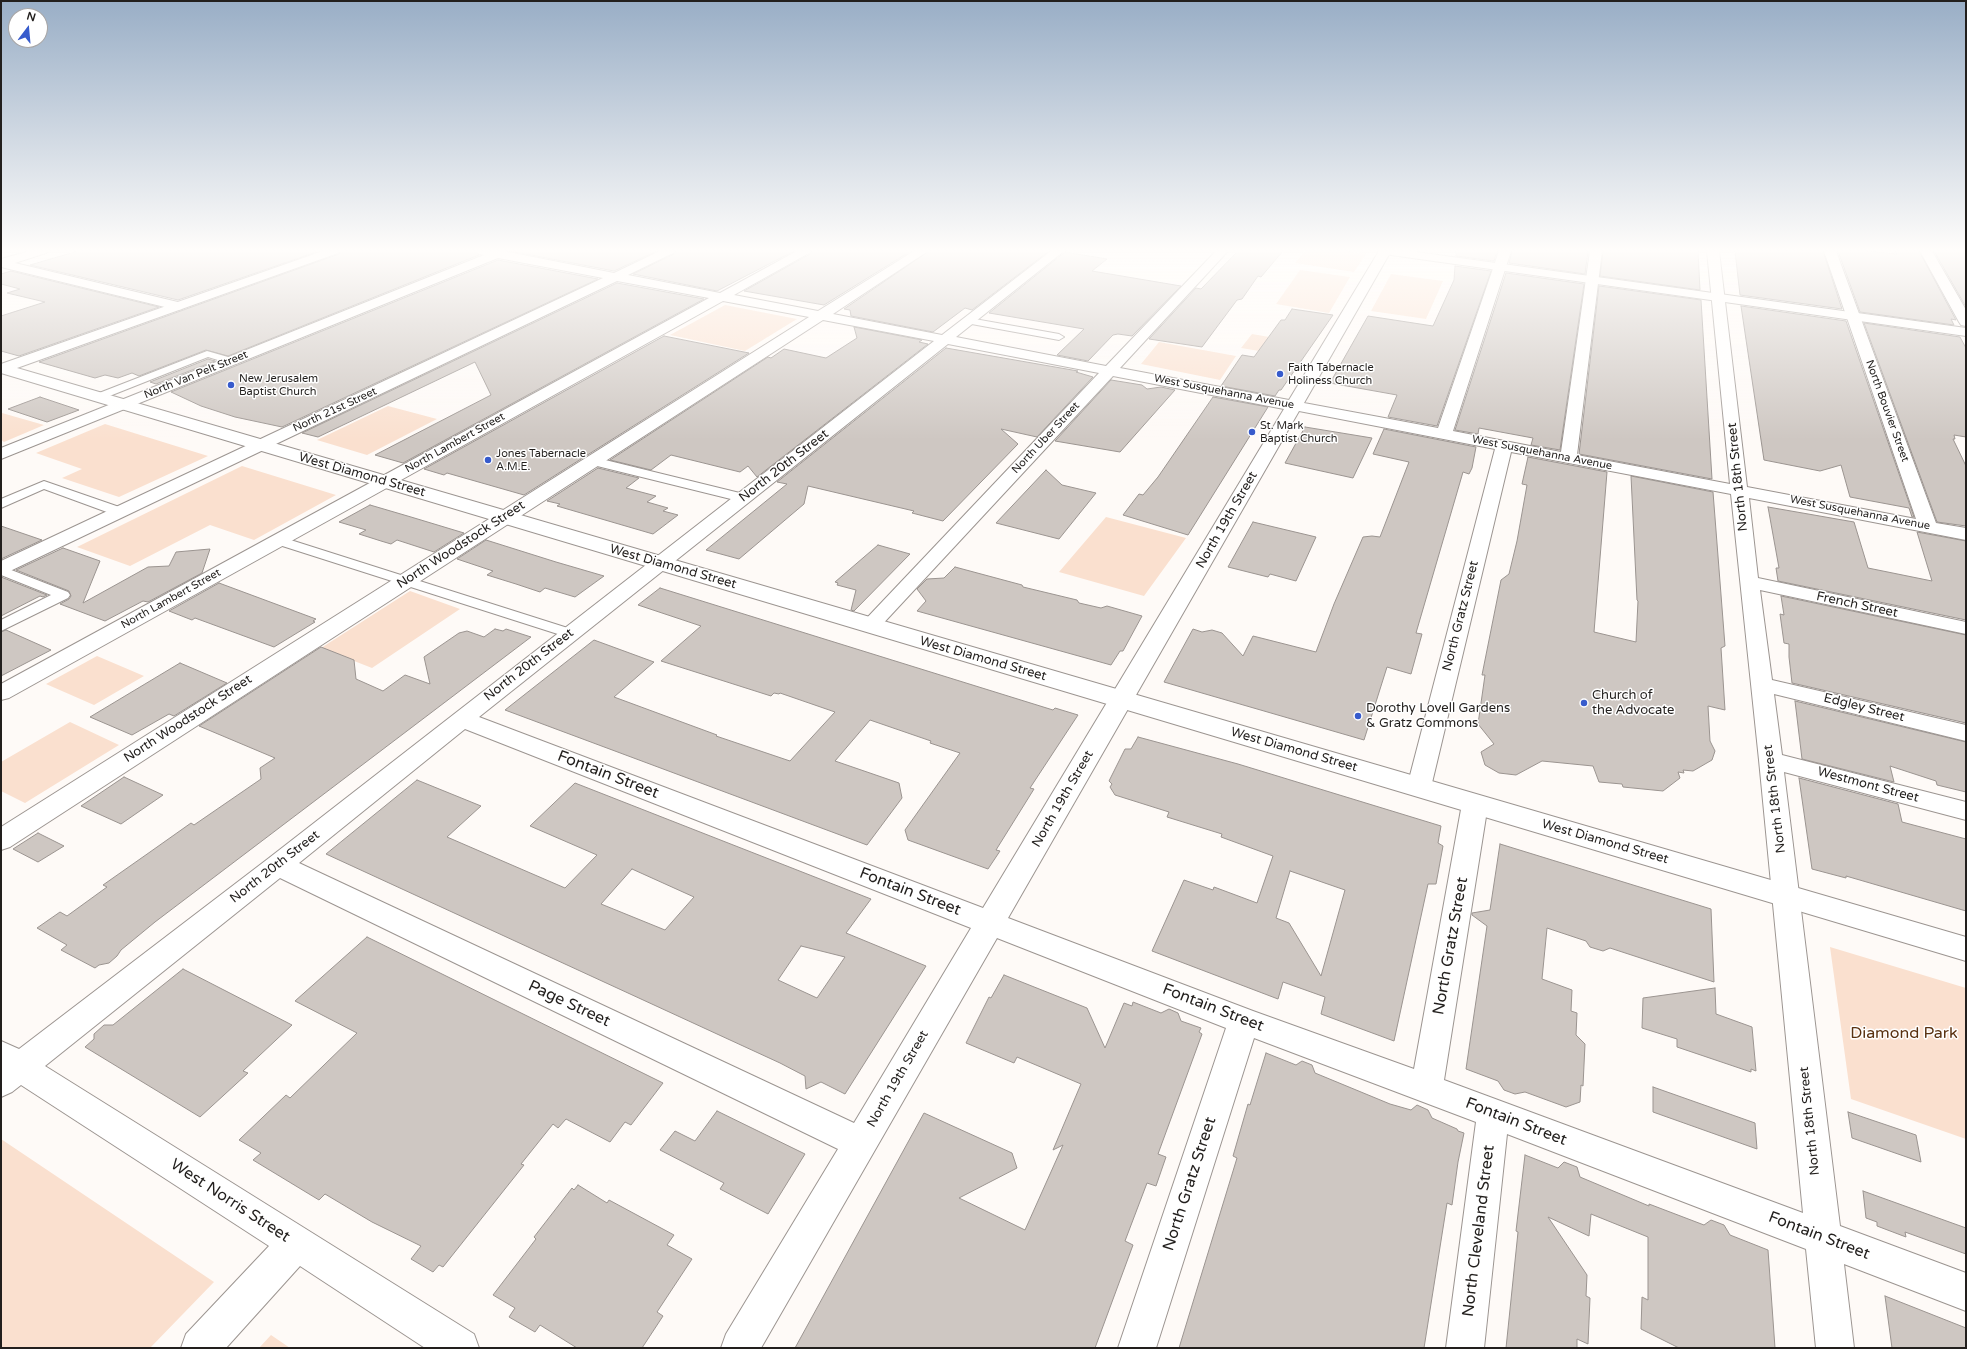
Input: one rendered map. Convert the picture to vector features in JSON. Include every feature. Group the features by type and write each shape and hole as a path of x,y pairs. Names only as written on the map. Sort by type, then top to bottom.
{"street":[{"path":"2,369 154,314"},
{"name":"North Van Pelt Street","path":"1,454 345,314"},
{"name":"North 21st Street","path":"1,569 537,314"},
{"name":"North Lambert Street","path":"1,692 689,314"},
{"name":"West Susquehanna Avenue","path":"811,314 1444,433 1504,446 1966,534"},
{"name":"North Woodstock Street","path":"1,840 504,517 825,314"},
{"name":"North 20th Street","path":"7,1068 278,865 569,633 978,314"},
{"name":"North Uber Street","path":"871,625 1163,314"},
{"name":"North 19th Street","path":"740,1348 1348,314"},
{"path":"1444,433 1483,314"},
{"path":"1568,458 1587,314"},
{"name":"North 18th Street","path":"1720,314 1749,582 1771,760 1835,1348"},
{"path":"1838,314 1966,332"},
{"name":"North Bouvier Street","path":"1853,316 1928,526"},
{"name":"West Diamond Street","path":"2,369 1966,949"},
{"name":"North Gratz Street","path":"1418,787 1504,446"},
{"name":"French Street","path":"1749,582 1966,628"},
{"name":"Edgley Street","path":"1761,684 1966,733"},
{"name":"Fontain Street","path":"461,719 1244,1021 1427,1088 1966,1292"},
{"name":"Westmont Street","path":"1771,760 1966,811"},
{"name":"North Gratz Street","path":"1427,1088 1475,804"},
{"name":"Page Street","path":"278,865 861,1143"},
{"name":"North Gratz Street","path":"1137,1348 1244,1021"},
{"name":"West Norris Street","path":"7,1068 297,1243 460,1348"},
{"name":"North Cleveland Street","path":"1465,1348 1493,1114"},
{"path":"200,1348 297,1243"}],"lane":[{"path":"969,321 1059,337"},
{"path":"98,397 207,354 231,360"},
{"path":"593,461 743,498"},
{"path":"1,504 44,485 120,512"},
{"path":"278,540 569,633"},
{"path":"1,569 63,595 1,626"}],"green space":[{"path":"709,314 771,314 797,319 745,351 670,335"},
{"path":"1391,314 1428,314 1426,319"},
{"path":"1252,334 1310,344 1301,358 1241,348"},
{"path":"1159,342 1236,356 1220,380 1141,364"},
{"path":"388,406 437,419 367,455 317,440"},
{"path":"1,413 44,425 4,442 1,440"},
{"path":"105,424 208,456 119,497 62,478 82,469 36,453"},
{"path":"242,466 336,495 254,540 210,525 130,566 77,547"},
{"path":"1106,517 1186,538 1144,596 1059,572"},
{"path":"410,591 460,609 372,668 321,648"},
{"path":"97,656 144,676 94,705 46,684"},
{"path":"70,722 119,745 25,803 1,791 1,762"},
{"name":"Diamond Park","path":"1830,947 1966,988 1966,1139 1851,1099"},
{"path":"1,1139 214,1282 150,1348 1,1348"},
{"path":"271,1335 290,1348 259,1348"}],"building":[{"path":"7,314 139,314 19,356 1,351 1,316"},
{"path":"172,314 332,314 228,356 206,350 139,376 132,373 118,378 105,375 95,378 39,362"},
{"path":"364,314 523,314 282,427 235,417 201,406 171,392"},
{"path":"552,314 677,314 403,463 375,455 491,395 475,362 318,437 302,433"},
{"path":"851,314 957,314 933,332 851,316"},
{"path":"995,314 1154,314 1132,336 1118,334 1113,335 1088,361 1057,355 1084,329"},
{"path":"1172,314 1227,314 1202,347 1149,339"},
{"path":"1289,314 1333,315 1281,390 1279,390 1275,396 1221,386 1242,355 1254,357 1281,320 1285,320"},
{"path":"1438,314 1476,314 1437,426 1388,417 1397,395 1330,383 1368,316 1433,326"},
{"path":"1493,314 1580,314 1560,450 1531,445 1533,438 1479,428 1478,434 1455,430"},
{"path":"1596,314 1702,314 1712,479 1579,454"},
{"path":"1742,314 1797,314 1846,321 1914,517 1912,517 1909,508 1850,497 1841,465 1820,471 1764,460"},
{"path":"1874,314 1953,314 1956,320 1951,319 1954,325"},
{"path":"1864,323 1960,337 1966,348 1966,437 1954,435 1955,439 1953,439 1966,466 1966,526 1937,522"},
{"path":"854,327 922,340 919,342 928,344 757,477 748,466 740,472 671,455 651,470 610,460 768,357 771,358 784,349 826,358 857,338"},
{"path":"664,336 749,353 524,495 447,473 444,475 424,469"},
{"path":"946,348 1078,371 1076,372 1093,377 1037,437 1001,429 1018,444 943,521 912,513 914,511 808,486 804,504 739,559 706,550 787,484 777,482"},
{"path":"208,359 215,361 156,384 150,382"},
{"path":"1111,380 1142,385 1147,389 1161,387 1175,390 1120,452 1055,441"},
{"path":"40,397 79,410 47,422 8,409"},
{"path":"1213,397 1268,407 1188,535 1123,515 1139,494 1143,495 1158,477"},
{"path":"1305,427 1372,438 1353,478 1285,463"},
{"path":"1384,429 1476,447 1472,468 1469,474 1463,472 1416,633 1422,634 1411,674 1387,667 1364,740 1164,682 1193,629 1202,632 1212,630 1222,633 1243,656 1253,636 1316,652 1334,604 1363,537 1380,537 1409,462 1373,454"},
{"path":"1528,457 1607,472 1594,632 1636,642 1638,601 1631,476 1713,492 1725,646 1721,648 1725,710 1708,706 1710,741 1715,751 1712,760 1693,771 1683,770 1684,773 1678,772 1680,778 1663,791 1623,787 1622,784 1599,782 1593,766 1542,761 1516,775 1499,773 1485,765 1481,752 1494,744 1478,724 1485,675 1482,675 1501,580 1509,574 1517,541 1527,485 1522,484"},
{"path":"598,468 639,478 626,488 656,496 647,502 668,508 663,511 678,515 653,534 557,506 560,504 547,501"},
{"path":"1046,470 1062,485 1096,493 1059,539 996,523"},
{"path":"370,505 464,533 434,552 397,540 391,544 381,541 359,534 366,530 339,522"},
{"path":"1768,507 1854,522 1868,568 1932,581 1917,532 1966,541 1966,620 1778,581 1776,568 1779,568"},
{"path":"1253,522 1316,537 1296,581 1270,574 1268,577 1228,567"},
{"path":"1,526 42,540 1,559"},
{"path":"486,540 604,576 575,597 545,588 540,592 487,575 493,571 457,559"},
{"path":"878,545 910,554 854,611 851,610 856,590 837,585 838,583 835,582"},
{"path":"63,548 100,561 83,603 148,567 169,566 176,552 210,549 202,573 148,602 143,601 105,621 60,604 69,599 71,596 69,591 16,570"},
{"path":"955,567 1022,585 1023,587 1077,600 1079,603 1101,608 1107,606 1142,616 1123,651 1120,651 1111,665 917,611 926,601 917,589 927,579 944,578"},
{"path":"1,577 47,595 43,597 40,596 1,616"},
{"path":"219,583 316,619 313,621 315,622 274,647 195,618 192,620 169,611"},
{"path":"660,588 1053,710 1055,708 1078,715 1030,788 1034,789 996,850 1000,851 988,869 908,840 905,830 960,753 930,743 931,741 870,720 835,761 899,783 902,798 867,845 505,710 594,640 654,662 614,697 717,735 716,736 790,761 835,712 780,693 774,693 771,696 661,661 701,626 638,605"},
{"path":"1781,596 1966,635 1966,723 1792,683 1789,644 1784,643 1780,614 1784,615"},
{"path":"495,629 503,631 506,629 531,637 155,922 121,950 109,963 99,965 95,968 61,950 67,945 37,928 60,912 67,916 107,887 103,885 191,823 194,825 261,779 260,768 275,758 199,726 321,647 354,660 356,679 383,691 405,675 430,684 424,657 459,633 467,631 484,637"},
{"path":"6,630 51,650 1,676 1,632"},
{"path":"180,663 227,683 174,716 169,714 132,735 90,717"},
{"path":"1795,701 1966,742 1966,792 1937,785 1936,781 1890,766 1894,782 1802,759"},
{"path":"1138,737 1238,764 1441,826 1438,843 1443,846 1436,884 1428,884 1394,1041 1321,1014 1325,997 1283,982 1278,999 1152,951 1184,880 1213,890 1214,887 1257,903 1273,856 1221,837 1222,834 1167,817 1169,812 1115,795 1110,787 1112,784 1109,781 1125,749 1131,749","holes":["1290,871 1345,890 1321,976 1289,923 1276,918"]},
{"path":"124,777 163,795 121,824 81,806"},
{"path":"1799,778 1898,804 1902,822 1966,839 1966,911 1846,876 1846,878 1812,869"},
{"path":"417,780 481,806 447,837 565,888 597,855 530,826 575,783 871,899 846,933 926,966 845,1094 821,1082 806,1089 805,1076 780,1063 326,854","holes":["632,869 694,897 665,930 601,904","801,946 845,957 817,998 778,980"]},
{"path":"38,833 64,846 38,862 13,849"},
{"path":"1500,844 1711,909 1714,982 1610,948 1603,951 1590,947 1586,941 1547,928 1542,979 1572,990 1571,1011 1577,1013 1576,1035 1585,1044 1583,1086 1581,1085 1580,1102 1566,1107 1525,1092 1515,1094 1504,1090 1498,1081 1466,1069 1487,926 1472,915 1472,913 1490,910"},
{"path":"367,937 663,1083 631,1125 625,1122 610,1142 566,1119 558,1128 553,1124 521,1164 524,1165 443,1267 439,1265 433,1272 411,1259 421,1246 372,1222 325,1194 319,1200 253,1160 261,1153 239,1140 286,1095 290,1098 357,1033 295,1001"},
{"path":"183,969 292,1025 243,1071 248,1073 200,1117 85,1047 94,1039 94,1034 104,1025 113,1025"},
{"path":"1004,975 1087,1008 1105,1048 1124,1003 1132,1006 1133,1002 1161,1013 1169,1009 1178,1013 1181,1021 1201,1028 1199,1032 1202,1034 1158,1154 1166,1157 1156,1186 1147,1183 1125,1241 1133,1245 1095,1348 795,1348 924,1113 1012,1153 1017,1168 959,1198 1025,1230 1063,1145 1053,1150 1081,1084 1017,1057 1014,1063 966,1043 989,997 991,998"},
{"path":"1715,988 1716,1014 1752,1027 1756,1071 1751,1069 1751,1072 1677,1047 1677,1039 1642,1028 1643,998"},
{"path":"1266,1053 1296,1065 1302,1061 1312,1065 1315,1073 1390,1104 1411,1110 1417,1105 1428,1110 1432,1118 1464,1133 1452,1205 1447,1203 1424,1348 1179,1348 1237,1158 1233,1156 1248,1104 1250,1105"},
{"path":"1653,1087 1755,1123 1757,1149 1653,1112"},
{"path":"717,1111 805,1154 768,1214 720,1189 724,1183 660,1150 675,1131 695,1141"},
{"path":"1848,1112 1916,1135 1921,1162 1852,1138"},
{"path":"1525,1155 1558,1168 1564,1162 1577,1167 1580,1177 1649,1206 1649,1204 1704,1225 1711,1220 1724,1225 1730,1235 1768,1250 1775,1348 1679,1348 1641,1329 1642,1297 1648,1300 1648,1237 1591,1214 1589,1236 1548,1217 1587,1275 1586,1296 1590,1298 1588,1344 1577,1339 1577,1348 1506,1348 1518,1232 1516,1231"},
{"path":"578,1185 607,1203 609,1200 674,1235 667,1245 692,1259 657,1312 663,1316 642,1348 577,1348 540,1325 535,1332 509,1317 515,1308 493,1295 536,1239 534,1237 572,1188 574,1190"},
{"path":"1863,1191 1966,1228 1966,1254 1905,1232 1906,1237 1877,1226 1877,1222 1866,1218"},
{"path":"1885,1296 1966,1328 1966,1348 1892,1348"}],"place":[{"name":"Faith Tabernacle Holiness Church","path":"1280,374"},
{"name":"New Jerusalem Baptist Church","path":"231,385"},
{"name":"St. Mark Baptist Church","path":"1252,432"},
{"name":"Jones Tabernacle A.M.E.","path":"488,460"},
{"name":"Church of the Advocate","path":"1584,703"},
{"name":"Dorothy Lovell Gardens & Gratz Commons","path":"1358,716"}]}
